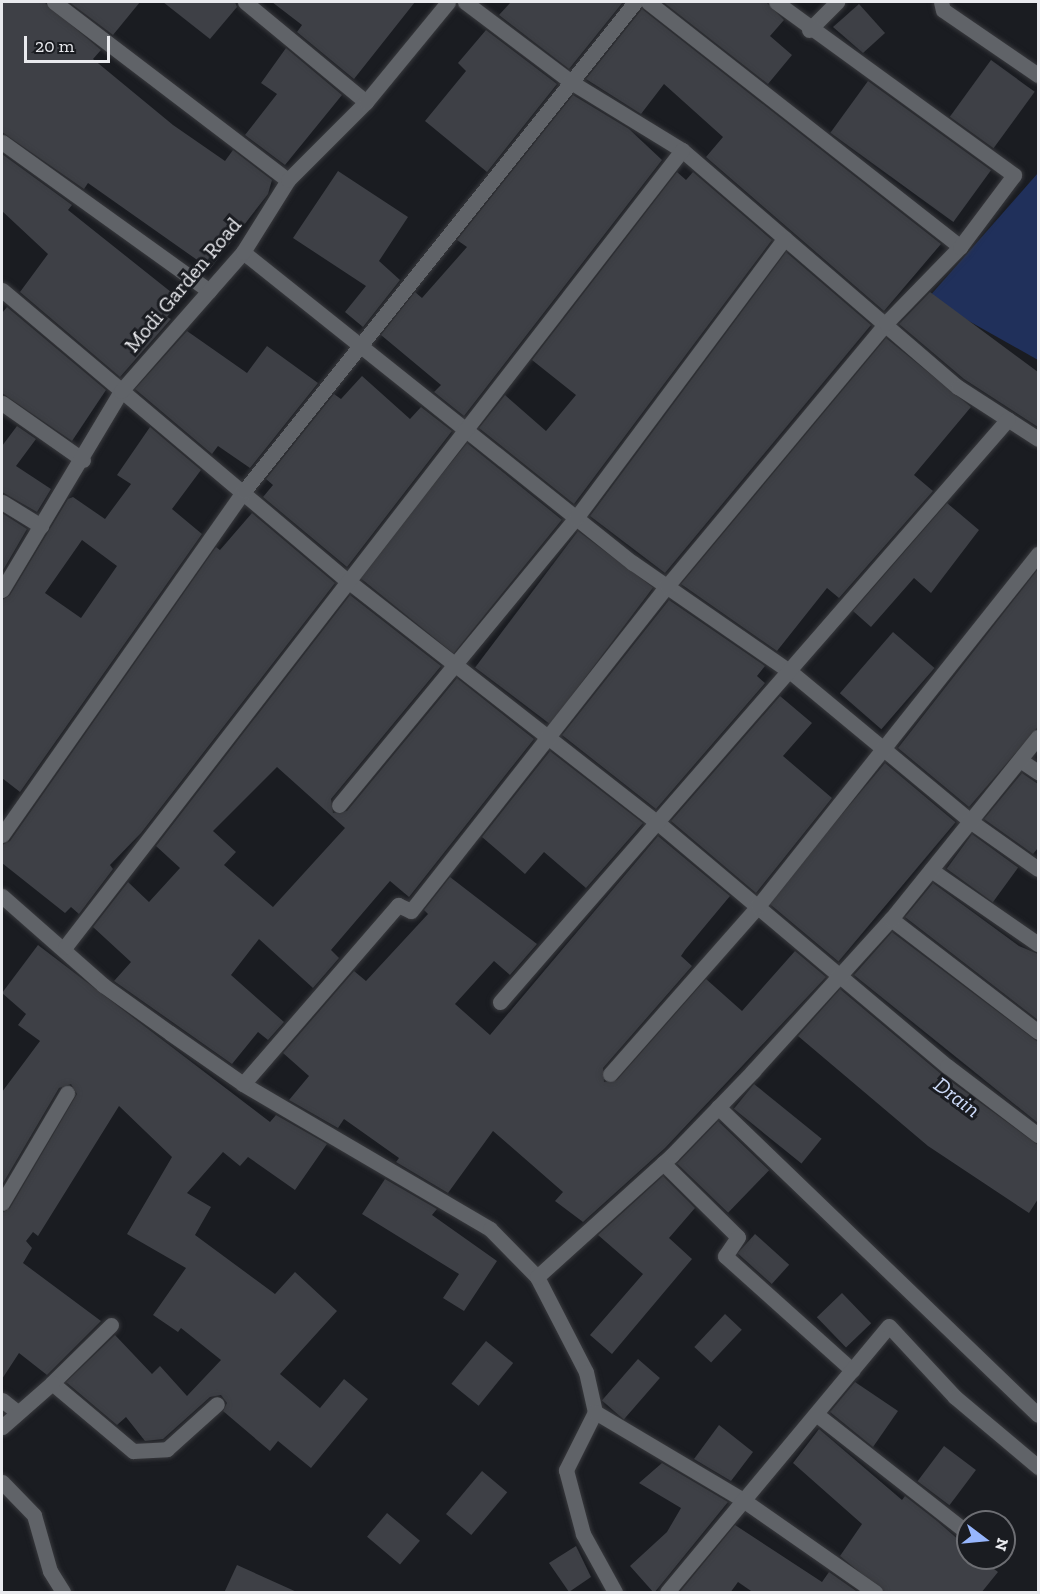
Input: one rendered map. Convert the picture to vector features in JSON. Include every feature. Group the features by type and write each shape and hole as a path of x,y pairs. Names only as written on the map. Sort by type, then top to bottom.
{"street":[{"path":"54,2 288,180"},
{"path":"245,2 366,102"},
{"name":"Modi Garden Road","path":"2,590 82,460 121,391 243,252 288,180 366,102 448,2"},
{"path":"465,2 571,82 682,150 958,387 1038,439"},
{"path":"2,835 244,491 360,343 635,2"},
{"path":"648,2 960,247"},
{"path":"243,1084 398,905 411,911 545,737 668,586 885,323 960,247 1014,175 809,30 776,2"},
{"path":"809,30 837,2"},
{"path":"941,2 943,10 1038,75"},
{"path":"2,141 209,291"},
{"path":"65,947 682,150"},
{"path":"339,805 456,660 576,518 785,238"},
{"path":"243,252 360,343 465,432 576,518 792,674 970,821 1038,869"},
{"path":"2,290 244,491 348,581 456,660 545,737 657,822 843,973 947,1066 1038,1135"},
{"path":"2,403 82,460"},
{"path":"500,1002 657,822 792,674 1008,419"},
{"path":"2,502 41,526"},
{"path":"610,1074 758,906 881,747 1038,554"},
{"path":"537,1277 663,1163 843,973 932,870 1038,737"},
{"path":"1020,760 1038,772"},
{"path":"932,870 1038,944"},
{"path":"2,896 65,947 103,985 243,1084 490,1229 537,1277 586,1372 595,1412 566,1470 583,1534 615,1593"},
{"path":"891,919 1038,1032"},
{"path":"2,1203 67,1092"},
{"path":"718,1107 1038,1415"},
{"path":"663,1163 738,1237 725,1256 852,1370"},
{"path":"2,1426 16,1411 52,1383 111,1325"},
{"path":"667,1593 889,1326 955,1397 1038,1467"},
{"path":"52,1383 133,1451 167,1449 217,1404"},
{"path":"2,1400 16,1411"},
{"path":"595,1412 743,1500 875,1593"},
{"path":"816,1414 956,1524"},
{"path":"2,1482 33,1515 50,1571 63,1593"}],"shaded area":[{"path":"1038,173 1038,360 928,298"}],"building":[{"path":"2,2 44,2 101,50 93,59 173,125 225,161 233,150 272,180 268,194 210,269 88,183 84,189 2,132"},
{"path":"69,2 140,2 113,35"},
{"path":"163,2 235,2 237,7 210,39"},
{"path":"272,2 415,2 354,79 297,32 302,25"},
{"path":"511,2 623,2 569,69 499,15"},
{"path":"663,2 766,2 784,20 770,36 792,55 768,84"},
{"path":"859,4 885,33 863,53 833,27"},
{"path":"642,9 941,244 884,311 706,157 723,137 664,84 641,114 586,79"},
{"path":"486,30 557,84 487,172 425,121 466,71 458,63"},
{"path":"286,48 342,95 285,165 245,135 277,94 261,83"},
{"path":"991,60 1035,92 994,148 950,117"},
{"path":"868,81 991,170 953,222 830,133"},
{"path":"573,95 629,129 662,160 464,416 434,392 441,385 381,335 415,292 422,298 467,247 457,240"},
{"path":"2,154 72,205 68,210 181,300 167,317 171,319 120,377 20,292 48,254 2,211"},
{"path":"338,171 408,217 379,261 400,280 363,327 345,312 366,286 293,238"},
{"path":"677,172 686,180 693,172 772,240 574,504 479,428 505,395 546,431 576,395 532,360"},
{"path":"786,252 871,325 665,573 590,516"},
{"path":"930,292 1038,372 1038,427 964,379 899,324"},
{"path":"7,307 106,390 72,441 2,393 2,313"},
{"path":"187,331 247,373 267,346 318,383 250,468 218,446 212,454 135,389"},
{"path":"886,338 971,407 914,475 933,491 839,598 827,588 777,651 681,584"},
{"path":"362,376 410,419 421,407 452,431 347,567 263,497 273,485 266,479 334,394 341,399"},
{"path":"17,426 36,439 16,466 51,489 37,512 2,492 2,446"},
{"path":"150,427 201,470 172,509 202,534 20,792 2,778 2,600 10,595 68,499 73,497 105,519 131,484 117,475","holes":["82,540 117,566 81,618 45,593"]},
{"path":"467,443 562,520 454,653 359,577"},
{"path":"947,503 979,530 931,593 914,578 871,627 853,611"},
{"path":"2,513 27,529 2,572"},
{"path":"252,513 335,583 141,833 110,865 113,869 79,914 71,907 65,913 2,863 2,845 10,841 216,547 220,550"},
{"path":"578,531 653,588 550,724 475,668"},
{"path":"1038,569 1038,727 969,807 898,748"},
{"path":"350,595 441,666 331,799 333,813 347,811 457,678 534,739 409,897 390,881 331,950 339,958 313,988 259,939 231,975 284,1022 268,1040 258,1032 232,1064 114,981 131,962 93,927 128,882 149,902 180,868 156,846","holes":["277,767 345,828 273,907 224,865 236,852 213,831"]},
{"path":"669,600 765,666 757,676 765,683 656,809 562,735"},
{"path":"893,632 935,668 881,729 840,693"},
{"path":"780,696 812,723 783,756 832,798 756,893 671,821"},
{"path":"550,751 643,823 586,888 544,852 525,874 482,837"},
{"path":"885,763 955,822 838,962 768,902"},
{"path":"1022,773 1038,784 1038,848 1033,854 984,819"},
{"path":"972,834 1018,868 993,902 947,869"},
{"path":"658,836 730,896 681,956 692,966 603,1068 604,1082 617,1080 706,979 742,1011 795,951 826,977 665,1148 583,1222 555,1201 563,1192 493,1131 448,1193 396,1162 399,1158 344,1119 338,1128 289,1100 309,1076 283,1053 354,971 366,981 428,914 424,910 450,877 537,944 510,975 494,961 455,1004 490,1035"},
{"path":"933,883 1019,946 1038,954 1038,1020 905,917"},
{"path":"892,932 1038,1042 1038,1123 854,975"},
{"path":"38,945 270,1122 276,1115 327,1144 295,1190 248,1157 240,1166 223,1152 187,1193 211,1207 195,1235 275,1294 295,1272 337,1311 280,1374 320,1408 344,1379 368,1399 311,1468 278,1441 270,1451 223,1411 227,1403 221,1395 210,1397 163,1439 145,1441 126,1417 117,1425 66,1382 115,1335 152,1374 160,1366 187,1396 221,1360 181,1328 178,1332 153,1315 186,1268 127,1234 172,1157 119,1106 38,1236 33,1232 26,1241 32,1248 23,1263 101,1321 47,1375 19,1353 2,1379 2,1213 10,1208 77,1094 71,1084 59,1088 2,1185 2,1092 40,1041 18,1025 26,1014 2,993"},
{"path":"840,989 941,1074 1038,1145 1038,1199 1029,1213 928,1146 798,1036"},
{"path":"754,1084 822,1139 801,1164 734,1109"},
{"path":"718,1121 769,1170 728,1213 677,1163"},
{"path":"663,1176 695,1208 669,1238 692,1259 612,1354 590,1335 643,1274 598,1235"},
{"path":"385,1179 437,1209 432,1215 497,1261 464,1311 443,1298 459,1274 362,1214"},
{"path":"755,1234 789,1265 772,1284 738,1253"},
{"path":"842,1293 871,1323 846,1348 817,1317"},
{"path":"725,1314 742,1330 711,1363 694,1347"},
{"path":"486,1341 513,1363 479,1406 451,1384"},
{"path":"638,1359 660,1378 624,1420 602,1401"},
{"path":"855,1382 898,1411 873,1447 830,1412"},
{"path":"719,1425 753,1452 731,1481 694,1459"},
{"path":"819,1429 902,1500 905,1496 956,1538 956,1570 995,1570 998,1572 981,1593 885,1593 840,1556 862,1524 793,1463"},
{"path":"944,1446 976,1470 949,1505 918,1481"},
{"path":"662,1463 728,1502 654,1593 630,1566 667,1532 681,1508 639,1483"},
{"path":"482,1471 507,1492 471,1535 446,1514"},
{"path":"387,1513 420,1541 400,1564 367,1537"},
{"path":"735,1525 822,1582 829,1572 859,1593 754,1593 738,1582 730,1593 679,1593"},
{"path":"576,1546 591,1577 569,1592 549,1563"},
{"path":"237,1565 299,1593 224,1593"}],"water label":[{"name":"Drain","path":"957,1097"}]}
